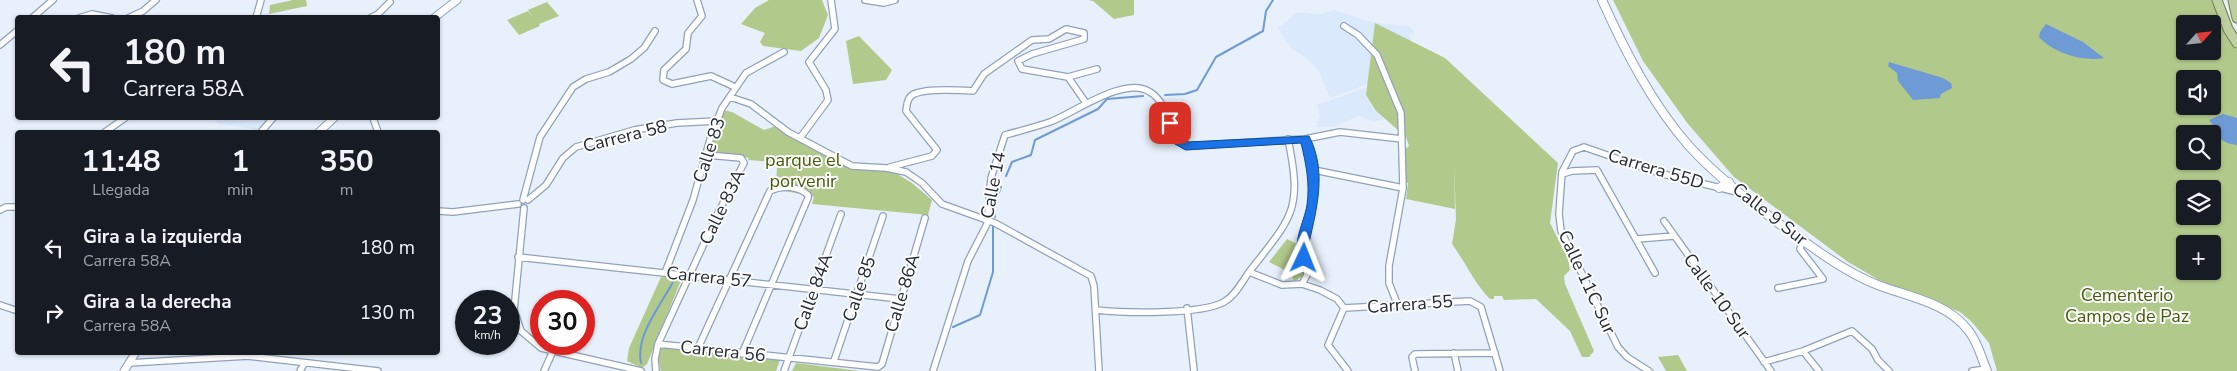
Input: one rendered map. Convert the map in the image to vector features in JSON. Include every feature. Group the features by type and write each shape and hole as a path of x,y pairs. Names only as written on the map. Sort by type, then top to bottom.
{"main road":[{"name":"Calle 9 Sur","path":"1602,0 1618,34 1665,114 1685,141 1741,193 1802,240 1842,266 1877,284 1941,308 1957,318 1967,327 1974,338 1987,370"},
{"path":"2217,0 2228,29 2237,43"},
{"path":"2233,0 2237,18"},
{"path":"1719,188 1729,182"}],"street":[{"path":"36,15 53,0"},
{"path":"134,15 143,11 156,0"},
{"path":"257,15 261,0"},
{"path":"438,15 457,0"},
{"path":"697,0 702,16 688,33 688,44 684,52 665,70 663,80 672,84 696,76 710,75 718,77 735,87"},
{"path":"800,138 828,100 826,90 812,70 809,62 835,29 836,25 831,0"},
{"path":"865,0 884,3 895,0"},
{"path":"376,15 390,2"},
{"path":"1344,26 1367,43 1382,64 1401,113 1403,188 1389,266 1390,283 1398,306"},
{"path":"886,168 925,159 936,154 936,147 906,111 907,101 914,94 946,89 973,90 984,74 1032,40 1049,39 1063,30 1078,30 1084,33 1084,39 1032,54 1018,61 1022,69 1068,77 1097,69"},
{"path":"530,340 521,332 514,310 523,203 540,137 573,87 586,79 609,72 631,59 644,48 655,31"},
{"path":"0,45 15,32"},
{"name":"Calle 83","path":"665,273 693,200 707,155 709,141 722,108 735,87 754,67 784,52"},
{"path":"1068,77 1086,103"},
{"name":"Calle 14","path":"933,371 968,261 988,219 991,178 1003,137 1009,133 1050,122 1086,103 1122,89 1141,88 1151,92 1157,98 1163,106 1177,140 1186,146 1288,139"},
{"path":"730,97 751,104 800,138 852,166 886,168 906,172 917,179 942,204 988,219 1090,276 1094,282 1099,371"},
{"path":"108,130 122,120"},
{"path":"263,130 271,120"},
{"path":"321,130 332,120"},
{"name":"Carrera 58","path":"523,203 546,185 563,158 576,147 634,130 676,123 717,121"},
{"path":"1096,310 1187,308 1222,304 1250,272 1289,220 1295,193 1295,179 1288,139 1305,139 1340,132 1352,132 1402,139"},
{"path":"1250,272 1276,283 1297,286 1308,279 1309,272 1302,246 1313,206 1314,170 1305,139"},
{"name":"Carrera 55D","path":"1573,151 1584,146 1659,172 1741,193"},
{"name":"Calle 11C Sur","path":"1573,151 1563,171 1559,214 1561,231 1623,354 1649,371"},
{"name":"Calle 83A","path":"656,371 655,359 658,344 684,284 686,275 744,163 741,158 707,155"},
{"path":"1314,170 1403,188"},
{"path":"1563,171 1597,170 1655,273"},
{"path":"698,348 770,191 776,188 804,190 808,198 770,283 742,354"},
{"path":"440,211 453,212 523,203"},
{"path":"0,210 6,207 15,207"},
{"name":"Calle 84A","path":"784,371 842,214"},
{"name":"Calle 85","path":"834,361 883,216"},
{"name":"Calle 86A","path":"878,367 882,364 925,218"},
{"name":"Calle 10 Sur","path":"1664,221 1771,371"},
{"path":"1637,239 1674,236"},
{"path":"1778,288 1822,280 1823,277 1800,249 1802,240"},
{"name":"Carrera 57","path":"518,257 634,268 900,299"},
{"path":"1302,284 1335,297 1344,308 1343,315 1328,345 1348,371"},
{"name":"Carrera 55","path":"1344,308 1398,306 1464,300 1477,303 1482,312 1494,353"},
{"path":"0,305 15,309"},
{"path":"1187,308 1194,371"},
{"path":"1764,362 1803,351 1852,331 1872,349 1878,360 1889,371"},
{"name":"Carrera 56","path":"658,344 878,367"},
{"path":"1803,351 1819,371"},
{"path":"1454,353 1458,371"},
{"path":"1416,371 1413,355 1494,353 1500,371"},
{"path":"124,371 134,355"},
{"path":"544,371 551,355"},
{"path":"571,355 641,371"},
{"path":"129,363 248,356 304,364 378,371"},
{"path":"300,371 304,364"},
{"path":"1972,371 1987,370"}],"shaded area":[{"path":"1334,10 1375,23 1408,26 1415,32 1409,33 1413,47 1376,56 1371,55 1371,63 1384,78 1330,98 1319,71 1308,59 1290,47 1278,28 1297,12 1321,14"},
{"path":"1367,87 1366,95 1375,111 1385,120 1372,121 1359,116 1334,127 1317,127 1320,115 1317,105"},
{"path":"218,120 266,120 259,130 214,123"}],"green space":[{"path":"293,0 306,0 307,6 269,14 270,5"},
{"path":"769,0 822,0 828,15 819,38 801,51 763,46 760,42 765,33 741,24 755,8"},
{"path":"1088,0 1134,0 1134,15 1114,19 1093,1"},
{"name":"Cementerio Campos de Paz","path":"1613,0 2213,0 2218,15 2176,15 2176,60 2221,60 2221,22 2237,49 2237,371 1997,371 1989,343 1972,322 1960,312 1879,280 1848,262 1734,177 1688,124 1643,61"},
{"path":"547,2 559,16 539,24 540,26 519,35 507,20 528,11 533,17 528,10"},
{"path":"1375,23 1445,58 1558,163 1550,223 1568,259 1570,270 1564,276 1565,284 1594,351 1589,357 1582,357 1570,331 1536,299 1504,300 1502,296 1494,296 1494,299 1490,299 1479,286 1452,244 1456,219 1454,163 1455,209 1406,199 1408,183 1400,181 1398,156 1409,146 1406,137 1376,111 1366,95"},
{"path":"859,36 892,70 886,80 853,84 846,41"},
{"name":"parque el porvenir","path":"724,110 732,112 764,130 776,126 808,146 852,168 889,169 912,183 932,200 928,215 812,204 814,197 776,189 777,166 775,162 748,160 749,158 709,151 713,132"},
{"path":"1287,239 1297,244 1299,261 1304,275 1294,282 1291,273 1269,262"},
{"path":"661,277 682,278 647,364 642,368 627,361 629,348"},
{"path":"663,346 780,360 776,371 661,371 657,355"},
{"path":"1678,355 1687,371 1666,371 1658,357"},
{"path":"796,363 860,371 792,371"}],"water":[{"path":"2046,24 2083,42 2104,58 2087,59 2069,55 2052,48 2039,37"},
{"path":"1889,62 1943,78 1951,83 1952,88 1941,94 1940,98 1913,100 1898,81 1897,73 1888,66"},
{"path":"2221,115 2237,118 2237,145 2221,139 2221,125 2213,125 2209,120"}],"waterway":[{"path":"1165,95 1185,94 1197,90 1216,57 1263,31 1266,11 1273,0"},
{"path":"1006,176 1012,162 1031,155 1035,140 1098,109 1107,99 1143,96"},
{"path":"995,217 994,206 1001,187"},
{"path":"953,327 980,315 993,272 993,226"},
{"path":"641,363 640,352 646,331 674,280"}],"route":[{"path":"1170,123 1177,140 1186,146 1259,140 1305,139 1314,170 1314,194 1313,206 1302,246 1304,258"}]}
